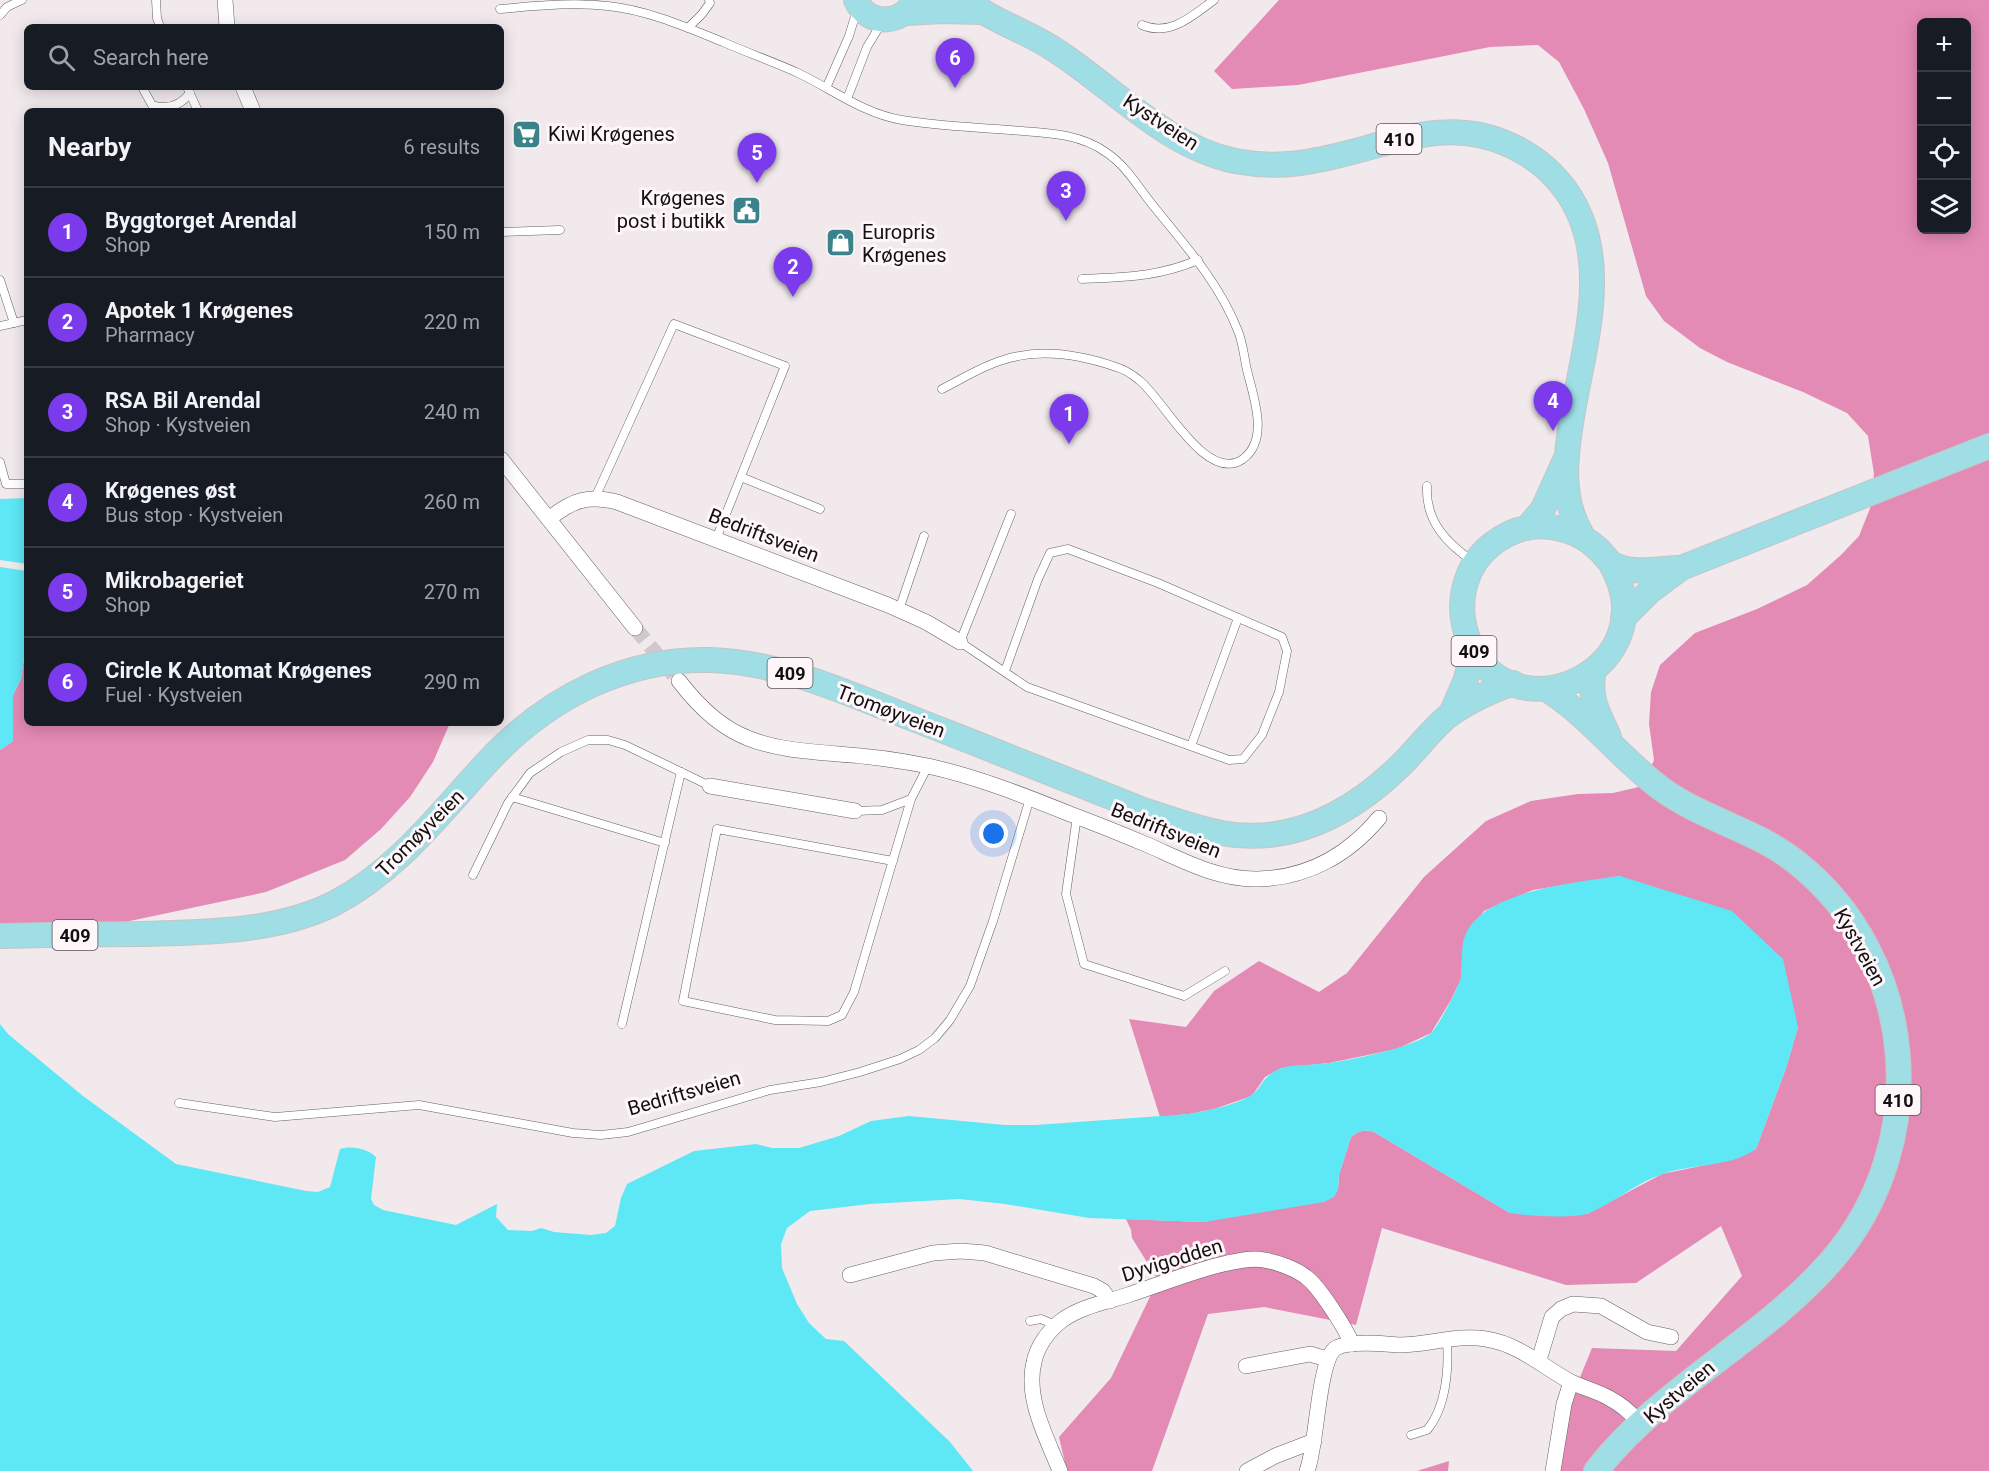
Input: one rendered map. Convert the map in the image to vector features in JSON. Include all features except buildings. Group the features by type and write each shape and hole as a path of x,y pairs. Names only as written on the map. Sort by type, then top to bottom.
{"main road":[{"path":"856,2 869,16 901,11"},
{"name":"Kystveien","path":"901,11 935,11 974,6 1052,47 1172,134 1195,147 1225,158 1255,164 1297,164 1338,156 1411,136 1455,131 1489,137 1513,146 1533,158 1556,178 1576,207 1585,226 1592,262 1591,306 1565,460 1543,509 1527,528"},
{"name":"409","path":"1623,618 1650,591 1681,568 1989,446"},
{"name":"Kystveien","path":"1565,460 1572,516 1583,537"},
{"name":"409","path":"1556,527 1583,537 1599,549 1611,564 1622,590 1623,618 1613,647 1603,662 1594,670 1572,683 1535,688 1513,683 1494,673 1473,650 1464,626 1462,606 1464,587 1475,563 1481,554 1498,540 1527,528 1556,527"},
{"name":"409","path":"1611,564 1637,570 1681,568"},
{"name":"Tromøyveien","path":"1451,714 1466,679 1473,650"},
{"name":"Tromøyveien","path":"0,936 188,933 261,926 291,919 331,905 374,879 397,860 432,825 494,755 544,711 592,684 623,672 653,665 690,660 728,661 783,671 856,696 1146,811 1189,825 1244,836 1266,836 1291,832 1336,816 1373,790 1398,768 1451,714 1491,691 1513,683"},
{"name":"Kystveien","path":"1594,670 1592,696 1611,742"},
{"name":"Kystveien","path":"1546,688 1611,742 1636,769 1671,796 1698,811 1761,838 1779,849 1797,862 1833,898 1860,937 1887,994 1896,1032 1899,1071 1898,1111 1885,1166 1866,1210 1852,1234 1812,1282 1788,1304 1656,1409 1613,1450 1596,1471"}],"street":[{"path":"225,0 226,24"},
{"path":"244,90 252,108"},
{"path":"504,463 635,628"},
{"name":"Bedriftsveien","path":"549,519 561,509 586,498 617,502 648,512 926,621 960,642"},
{"name":"Bedriftsveien","path":"679,681 696,702 719,722 751,740 773,747 798,751 866,756 928,766 982,780 1221,875 1257,879 1295,874 1331,860 1352,846 1379,818"},
{"path":"710,786 855,811"},
{"name":"Dyvigodden","path":"850,1275 933,1253 985,1252 1094,1286 1103,1290 1110,1301"},
{"name":"Dyvigodden","path":"1060,1471 1032,1393 1034,1361 1040,1347 1055,1325 1085,1309 1220,1265 1262,1259 1280,1264 1306,1277 1328,1305 1352,1344"},
{"path":"1539,1360 1552,1317 1561,1309 1573,1304 1601,1306 1647,1332 1671,1337"},
{"path":"1307,1471 1327,1359 1335,1348 1352,1344 1406,1345 1467,1337 1488,1339 1539,1360 1572,1382 1609,1398 1633,1415 1641,1424"},
{"path":"1246,1366 1310,1354 1327,1359"},
{"path":"1553,1471 1562,1414 1572,1382"},
{"path":"1247,1471 1275,1456 1314,1441"}],"lane":[{"path":"0,15 7,7 22,0"},
{"path":"156,0 159,24"},
{"path":"688,28 702,14 710,3 709,0"},
{"path":"1142,25 1152,29 1176,26 1187,21 1214,0"},
{"path":"827,87 849,36 856,2"},
{"path":"500,9 558,4 611,6 633,10 688,28 764,58 827,87 878,115 904,121 1060,134 1092,143 1109,154 1127,171 1198,260 1224,300 1239,333 1258,425 1256,441 1251,451 1241,461 1229,464 1214,461 1200,450 1141,381 1118,367 1052,353 1002,360 942,389"},
{"path":"847,99 867,47 901,11"},
{"path":"144,90 152,105 160,108 178,105 188,90"},
{"path":"188,90 197,108"},
{"path":"504,232 560,230"},
{"path":"1082,279 1149,275 1174,270 1198,260"},
{"path":"0,280 14,323"},
{"path":"0,326 24,321"},
{"path":"595,498 674,324 785,366 716,539"},
{"path":"0,462 6,483 24,484"},
{"path":"741,477 820,509"},
{"path":"1427,486 1427,503 1438,529 1455,550 1475,563"},
{"path":"1005,671 1038,579 1050,553 1068,549 1158,583 1282,637 1287,651 1279,692 1262,735 1243,759 1229,760 1027,687 960,642 1011,514"},
{"path":"899,610 924,536"},
{"path":"1191,746 1238,618"},
{"path":"473,875 512,797 530,773 561,752 588,740 608,740 625,746 710,786"},
{"path":"893,861 717,829 683,1001 775,1020 828,1021 842,1015 854,992 893,861 911,799 928,766"},
{"path":"622,1024 681,772"},
{"path":"512,797 664,843"},
{"name":"Bedriftsveien","path":"179,1103 275,1117 419,1105 573,1133 601,1135 628,1132 770,1090 821,1082 900,1059 919,1050 935,1038 950,1020 970,986 993,921 1030,798"},
{"path":"855,811 882,810 911,799"},
{"path":"1077,816 1066,894 1084,964 1184,996 1225,970"},
{"path":"1030,1321 1041,1319 1055,1325"},
{"path":"1411,1435 1427,1430 1438,1413 1444,1385 1447,1341"}],"shaded area":[{"path":"1279,0 1989,0 1989,1471 1556,1471 1574,1392 1592,1348 1676,1351 1742,1276 1721,1226 1636,1283 1566,1285 1382,1228 1356,1325 1264,1307 1208,1314 1152,1471 1067,1471 1059,1437 1111,1378 1158,1280 1132,1238 1126,1219 1204,1222 1338,1190 1339,1175 1351,1137 1364,1131 1374,1132 1510,1213 1587,1214 1662,1174 1730,1160 1756,1149 1786,1068 1798,1027 1620,876 1533,890 1484,911 1464,939 1461,979 1431,1033 1397,1049 1329,1063 1281,1068 1265,1077 1249,1097 1214,1109 1160,1117 1129,1019 1186,1027 1214,991 1259,961 1319,992 1347,973 1424,877 1486,821 1531,801 1578,794 1613,793 1643,786 1654,760 1649,724 1651,692 1660,665 1695,633 1757,609 1807,585 1859,536 1871,506 1874,474 1868,436 1847,413 1803,392 1727,362 1700,348 1664,321 1646,296 1608,163 1584,109 1559,62 1538,45 1490,47 1298,85 1232,89 1214,71"},
{"path":"24,658 24,726 449,726 433,762 410,797 381,829 345,860 266,892 111,925 0,932 0,750 13,741 13,695 21,679"},
{"path":"1449,1461 1448,1471 1417,1471"}],"water":[{"path":"24,498 24,658 21,679 13,695 13,741 0,750 0,499"},
{"path":"1620,876 1732,911 1783,959 1798,1027 1786,1068 1756,1149 1745,1155 1723,1162 1663,1174 1589,1213 1573,1216 1538,1216 1510,1213 1374,1132 1365,1131 1351,1137 1339,1175 1338,1190 1334,1197 1324,1202 1204,1222 1089,1218 959,1199 870,1204 810,1211 787,1228 781,1244 782,1268 797,1304 809,1323 826,1339 844,1341 950,1442 973,1471 0,1471 0,1024 8,1034 83,1096 176,1164 318,1192 330,1187 340,1149 360,1148 376,1157 371,1199 374,1205 383,1210 456,1225 497,1204 496,1217 508,1230 532,1231 541,1228 554,1232 591,1235 606,1233 615,1226 621,1198 627,1184 694,1151 756,1144 772,1148 799,1148 839,1136 871,1121 909,1116 1005,1125 1036,1125 1189,1114 1221,1107 1243,1099 1254,1093 1273,1072 1279,1069 1352,1059 1413,1043 1432,1032 1444,1013 1460,981 1464,939 1473,923 1488,910 1531,892"}],"pier":[{"path":"0,560 24,564 24,571 0,567"}],"tunnel":[{"path":"635,628 679,681"}],"place":[{"name":"Circle K Automat Krøgenes","path":"955,88"},
{"name":"Kiwi Krøgenes","path":"527,134"},
{"name":"Mikrobageriet","path":"757,183"},
{"name":"Krøgenes post i butikk","path":"746,210"},
{"name":"RSA Bil Arendal","path":"1066,221"},
{"name":"Europris Krøgenes","path":"841,243"},
{"name":"Apotek 1 Krøgenes","path":"793,297"},
{"name":"Krøgenes øst","path":"1553,431"},
{"name":"Byggtorget Arendal","path":"1069,444"}]}
